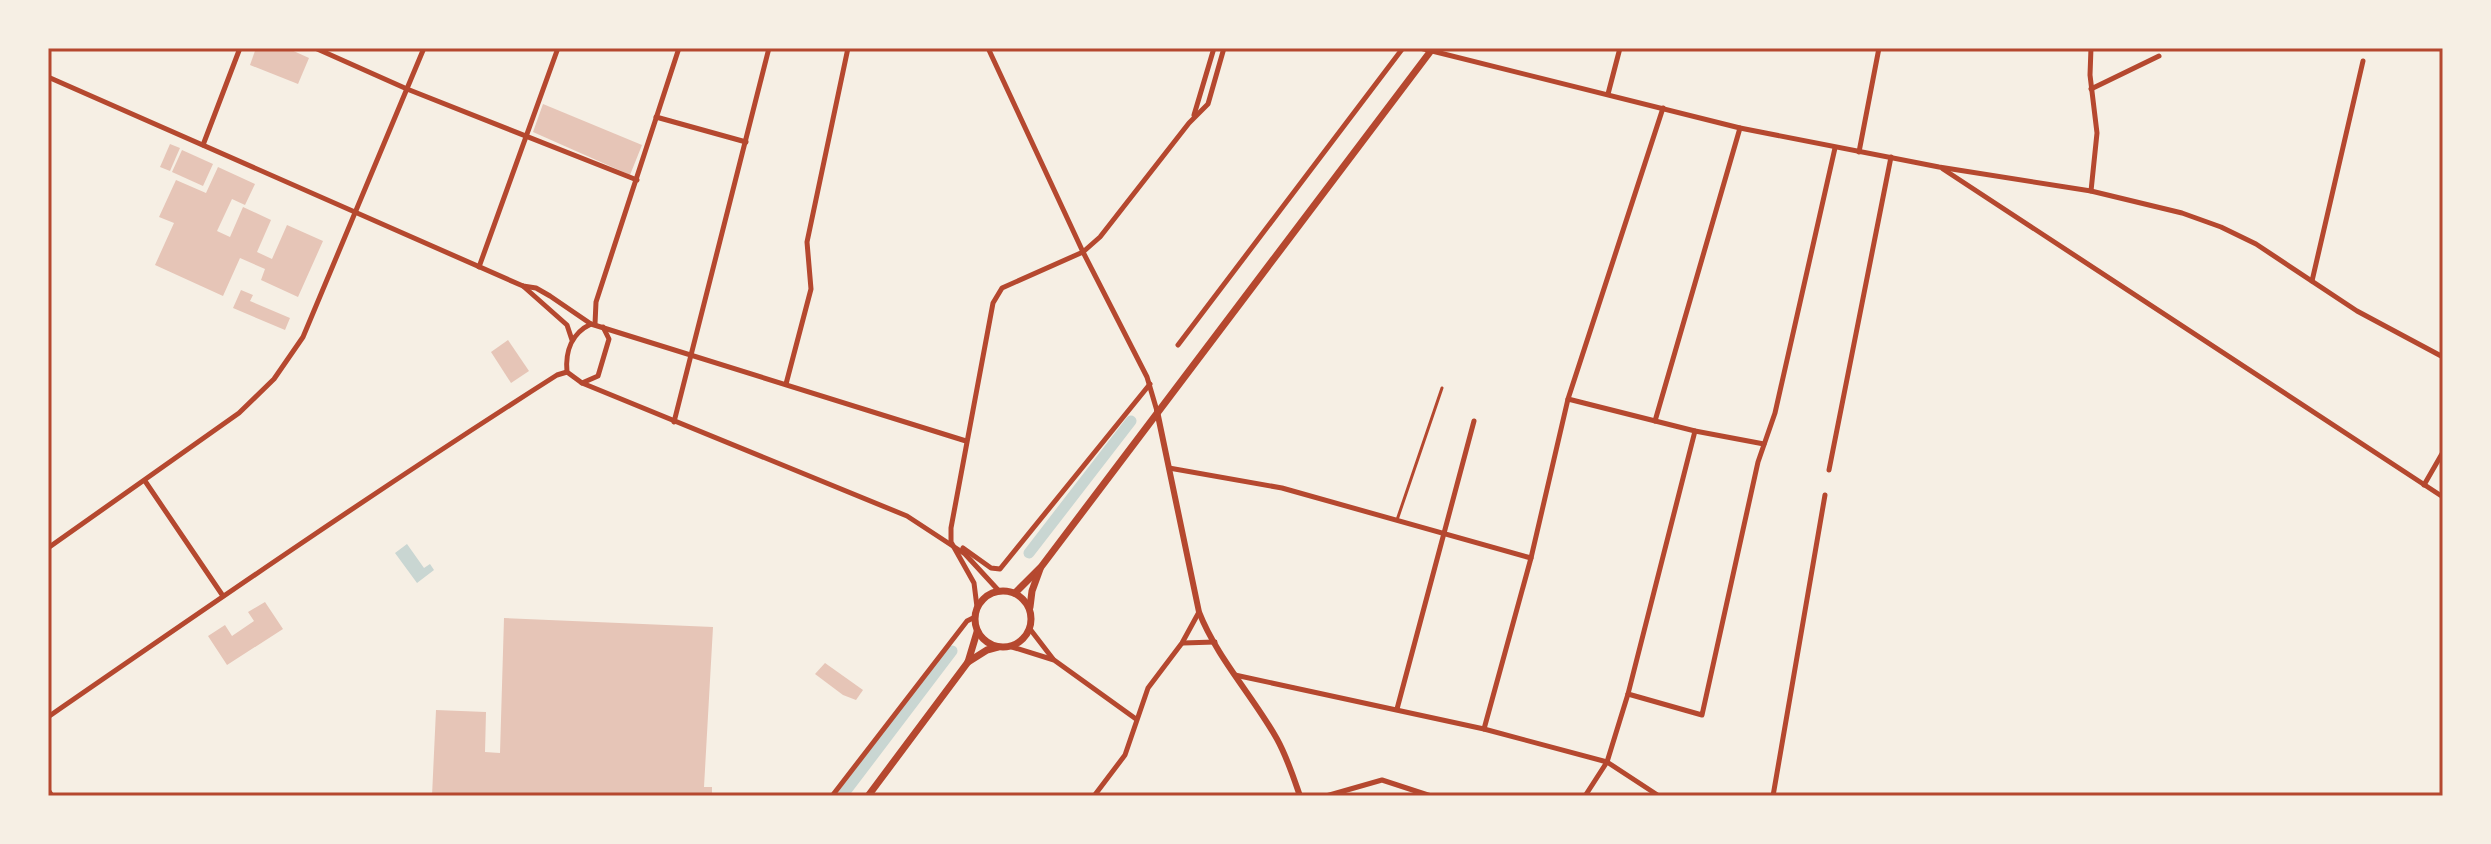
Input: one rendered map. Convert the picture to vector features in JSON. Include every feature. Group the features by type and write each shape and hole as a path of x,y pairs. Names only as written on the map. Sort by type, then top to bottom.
{"main road":[{"path":"1015,593 1041,567 1432,50"},
{"path":"866,796 968,662 987,650 1012,647 1023,640 1030,629 1032,591 1041,567"},
{"path":"968,662 977,632 977,607 990,594 999,591 1015,593 1030,608"},
{"path":"977,632 982,639 998,647"}],"street":[{"path":"203,145 240,48"},
{"path":"315,48 407,89 637,180"},
{"path":"48,548 239,413 274,379 303,337 424,48"},
{"path":"479,267 558,48"},
{"path":"593,324 596,302 679,48"},
{"path":"674,422 769,48"},
{"path":"786,384 811,289 807,242 848,48"},
{"path":"988,48 1083,252 1150,383 1199,612 1281,746 1300,796"},
{"path":"1189,123 1198,109 1214,48"},
{"path":"977,607 974,583 951,542 951,528 993,303 1002,288 1083,252 1103,233 1210,99 1224,48"},
{"path":"1178,345 1403,48"},
{"path":"1420,48 1740,128 1939,167 2091,191 2167,208 2214,224 2256,244 2371,319 2443,357"},
{"path":"1608,94 1620,48"},
{"path":"1859,152 1879,48"},
{"path":"2091,48 2091,89 2097,133 2091,191"},
{"path":"2091,89 2159,56"},
{"path":"2312,281 2363,61"},
{"path":"48,77 479,267 523,286 536,288 593,324 966,441"},
{"path":"1484,729 1531,558 1568,399 1663,108"},
{"path":"656,117 746,142"},
{"path":"1655,421 1740,128"},
{"path":"1628,694 1702,715 1758,462 1775,413 1835,148"},
{"path":"1829,470 1891,157"},
{"path":"1939,167 2443,497"},
{"path":"523,286 567,325 572,340"},
{"path":"567,372 572,340 579,330 593,324"},
{"path":"582,383 598,376 601,369 609,339 603,327"},
{"path":"567,372 582,383 674,422 907,516 991,568 1000,569 1150,383"},
{"path":"48,717 516,401 567,372"},
{"path":"1568,399 1695,431 1764,444"},
{"path":"1397,709 1474,421"},
{"path":"1585,796 1607,762 1628,694 1695,431"},
{"path":"2424,485 2443,452"},
{"path":"1169,468 1282,488 1531,558"},
{"path":"145,480 223,596"},
{"path":"1773,796 1825,495"},
{"path":"951,542 999,591"},
{"path":"1094,796 1125,755 1148,688 1182,643 1199,612"},
{"path":"832,796 967,621 975,617"},
{"path":"1030,629 1054,660 1136,719"},
{"path":"1182,643 1215,642"},
{"path":"1012,647 1054,660"},
{"path":"1235,675 1484,729 1607,762 1659,796"},
{"path":"1326,796 1382,780 1431,796"},
{"path":"48,790 52,796"}],"lane":[{"path":"1397,520 1442,388"}],"shaded area":[{"path":"407,544 424,568 430,564 434,570 417,583 395,553"}],"building":[{"path":"256,48 287,48 309,58 298,84 250,65"},
{"path":"543,104 642,145 630,175 533,132"},
{"path":"170,144 180,148 170,171 160,167"},
{"path":"182,150 213,164 203,186 172,172"},
{"path":"218,167 255,184 245,205 232,199 217,231 230,237 243,207 271,220 257,252 272,259 287,225 323,241 298,297 261,280 265,269 240,258 223,296 155,265 174,223 159,217 176,180 206,193"},
{"path":"241,290 253,295 250,301 290,318 285,330 233,308"},
{"path":"508,340 529,371 511,383 491,352"},
{"path":"265,602 283,629 227,665 208,636 225,625 232,636 254,621 248,612"},
{"path":"504,618 713,627 704,787 712,787 712,796 432,796 436,710 486,712 485,752 500,753"},
{"path":"825,663 863,690 856,700 843,695 815,674"}],"waterway":[{"path":"1029,553 1131,421"},
{"path":"842,796 952,651"}]}
